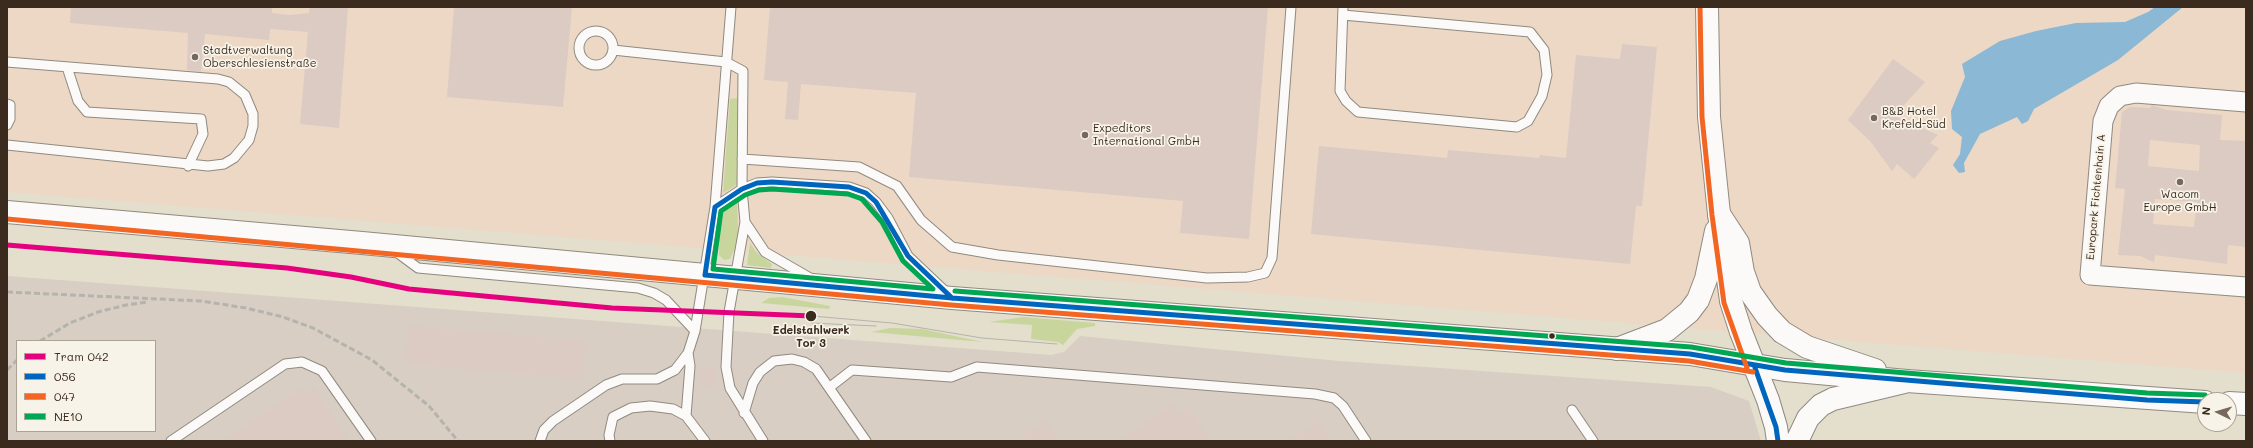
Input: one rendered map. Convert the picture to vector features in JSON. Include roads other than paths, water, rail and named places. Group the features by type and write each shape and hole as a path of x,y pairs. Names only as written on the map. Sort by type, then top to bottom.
{"main road":[{"path":"1707,7 1709,117 1719,214 1732,301 1741,332 1776,427 1778,441"},
{"path":"7,212 386,245 952,298 1690,354 1785,370 1907,381 2197,401"},
{"path":"1618,349 1667,330 1693,306 1706,279 1719,214"},
{"path":"1719,214 1738,244 1743,272 1750,292 1767,316 1782,332 1807,347 1907,381"},
{"path":"1797,441 1808,418 1821,405 1833,399 1907,381"}],"street":[{"name":"Europark Fichtenhain A","path":"2246,102 2136,93 2120,96 2109,106 2103,121 2090,275 2246,288"}],"lane":[{"path":"540,441 544,430 553,421 606,385 622,378 657,379 675,370 688,353 695,331 715,207 731,7"},
{"path":"742,159 859,167 897,186 921,220 952,247 998,255 1207,278 1248,276 1265,273 1272,258 1291,7"},
{"path":"1343,11 1530,32 1544,50 1547,76 1542,96 1528,121 1516,127 1358,112 1346,101 1340,91 1343,11"},
{"path":"613,50 726,62 743,72 742,188 744,222 729,312 726,367 730,388 744,413 763,441"},
{"path":"7,62 218,79 238,88 247,99 253,114 253,126 249,140 242,151 224,164 188,166 7,145"},
{"path":"67,67 78,101 87,112 201,119 203,134 188,166"},
{"path":"7,104 10,105 10,119 7,125"},
{"path":"715,207 742,188 757,183 772,182 849,187 866,193 876,202 888,218 908,256 952,298"},
{"path":"744,222 765,252 784,265 825,286"},
{"path":"386,245 418,268 638,288 654,292 666,300 695,331"},
{"path":"686,416 690,366 688,353"},
{"path":"744,413 753,383 760,372 774,361 792,359 804,362 816,369 830,387 866,441"},
{"path":"171,441 285,364 302,362 322,371 371,441"},
{"path":"830,387 852,370 951,377 977,367 1315,394 1334,398 1343,406 1366,441"},
{"path":"610,441 609,435 613,417 631,408 650,406 673,409 686,416 705,441"},
{"path":"1572,410 1593,441"}],"water":[{"path":"2155,7 2183,7 2118,60 2034,109 2028,121 2022,124 2017,117 1980,134 1964,163 1965,172 1959,173 1953,165 1960,154 1962,137 1952,129 1951,111 1965,77 1962,64 2000,41 2036,31 2076,23 2125,22 2148,12"}],"tram line":[{"name":"042","path":"7,245 287,268 351,277 409,289 612,308 812,316"},
{"path":"812,316 892,323 982,338 1057,344"},
{"path":"811,323 876,326"}],"railway":[{"path":"7,292 201,301 246,308 283,317 313,328 372,360 429,406 458,441"},
{"path":"42,340 70,323 98,312 126,305 147,302"},
{"path":"7,370 16,361"}],"place":[{"name":"Stadtverwaltung Oberschlesienstraße","path":"195,57"},
{"name":"B&B Hotel Krefeld-Süd","path":"1874,118"},
{"name":"Expeditors International GmbH","path":"1085,135"},
{"name":"Wacom Europe GmbH","path":"2180,182"},
{"name":"Edelstahlwerk Tor 3","path":"811,316"}]}
